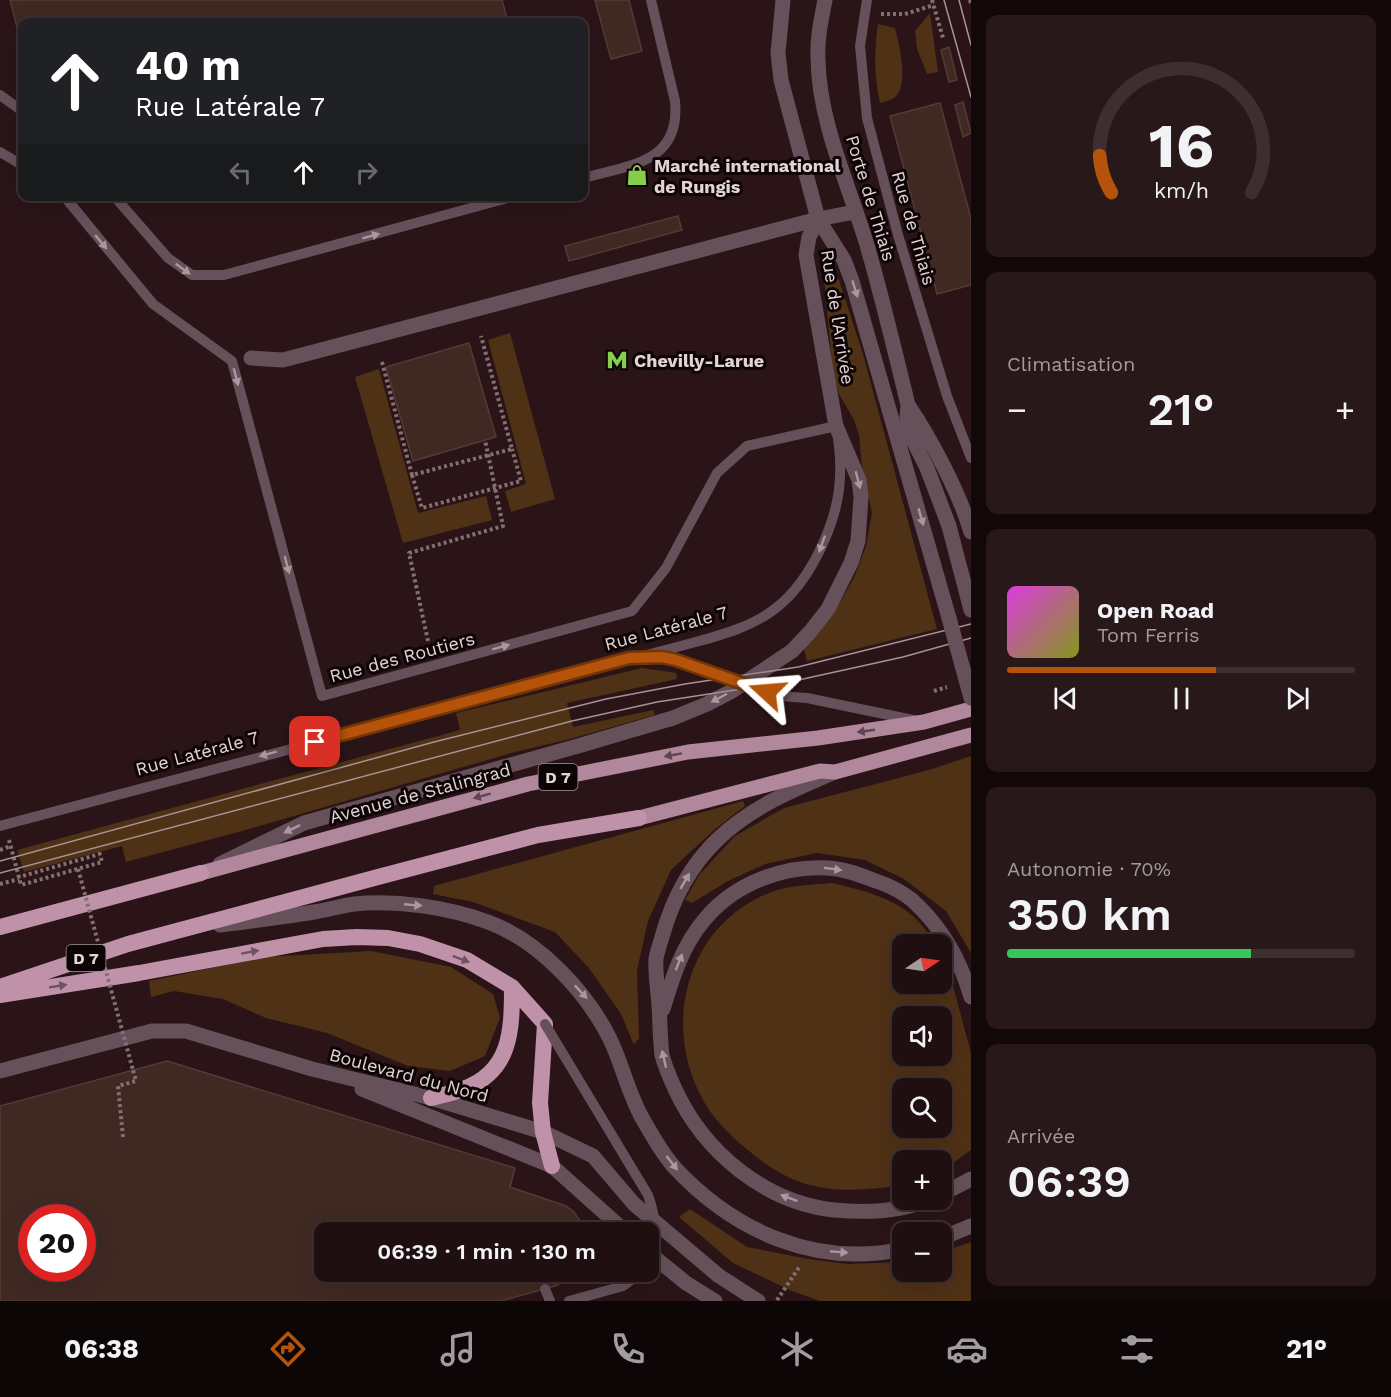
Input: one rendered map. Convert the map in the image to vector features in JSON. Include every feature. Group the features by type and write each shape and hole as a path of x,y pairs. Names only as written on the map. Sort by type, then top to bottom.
{"highway":[{"name":"D 7","path":"0,987 128,944 538,835 639,818"},
{"name":"D 7","path":"0,927 201,873"},
{"path":"0,995 139,973 323,939 388,938 420,944 467,960 512,987 545,1024 540,1103 543,1132 552,1166"},
{"path":"431,1098 465,1089 487,1076 501,1059 509,1042 512,1021 512,987"}],"main road":[{"name":"Avenue de Stalingrad","path":"201,873 571,774 688,752 818,738 924,722 971,709"},
{"name":"D 7","path":"639,818 820,771 835,772 971,735"}],"street":[{"path":"783,0 779,33 779,68 818,219 844,260 852,281 971,698"},
{"name":"Porte de Thiais","path":"825,0 818,46 821,89 844,181 866,243 908,405"},
{"path":"251,358 283,360 818,219 855,212"},
{"name":"Rue de l'Arrivée","path":"818,219 809,237 806,255 836,426"},
{"path":"908,405 922,426 958,499 971,532"},
{"path":"908,405 907,417 912,438 927,468 949,526 971,610"},
{"path":"201,873 304,823 578,747 673,718 707,704 744,684 792,651 828,609 851,563 861,522 859,480 836,426"},
{"path":"835,772 797,788 741,819 717,840 692,869 674,900 656,959 662,1055 668,1075 693,1123 715,1149 748,1177 767,1189 795,1201 825,1209 856,1212 892,1209"},
{"path":"660,1018 686,943 706,917 728,898 753,882 790,869 828,868 854,872 910,898 933,921 952,950 971,997"},
{"path":"172,932 354,904 425,906 490,922 516,937 550,962 588,1000 610,1039 643,1120 673,1166 702,1194 753,1230 787,1244 824,1251 858,1253 892,1250"},
{"path":"0,1071 152,1031 186,1031 312,1069"},
{"name":"Boulevard du Nord","path":"312,1069 431,1098 543,1132 593,1156 634,1204 719,1276 758,1301"},
{"name":"Boulevard du Nord","path":"312,1069 552,1166 615,1222"},
{"path":"952,1189 971,1179"},
{"path":"952,1234 971,1226"},
{"path":"659,1261 707,1298"}],"lane":[{"path":"588,177 647,160 668,142 674,130 675,100 651,0"},
{"name":"Rue de Thiais","path":"867,0 860,46 867,118 898,235 947,396 971,458"},
{"path":"0,96 18,108"},
{"path":"0,152 18,163"},
{"name":"Rue des Routiers","path":"67,201 153,304 232,361 322,696 632,611 666,568 717,473 747,446 836,426"},
{"path":"118,201 168,258 192,275 224,275 497,201"},
{"name":"Rue Latérale 7","path":"3,825 692,643 751,623 776,608 798,588 817,559 833,515 840,478 836,426"},
{"path":"629,658 662,657 676,660 779,696 807,698 924,722"},
{"path":"545,1024 648,1195 655,1222"},
{"path":"569,1301 623,1286 628,1282"},
{"path":"545,1289 550,1301"}],"path":[{"path":"880,14 905,14 933,3 943,38"},
{"path":"382,362 422,508 521,481 481,336"},
{"path":"428,641 409,553 503,526 485,440"},
{"path":"412,475 512,449"},
{"path":"0,884 19,878 100,854 102,862 21,885 19,878 10,846 3,825"},
{"path":"0,850 10,846"},
{"path":"78,869 136,1081 118,1086 123,1137"},
{"path":"781,1294 799,1267"}],"shaded area":[{"path":"930,13 938,72 927,74 917,49 915,31"},
{"path":"878,24 895,28 902,64 899,92 893,99 880,103 875,64"},
{"path":"826,257 838,277 863,354 937,629 807,661 804,649 840,602 854,578 866,546 872,513 862,467 859,435 854,420 839,394 833,372 822,258"},
{"path":"510,333 555,499 511,512 505,491 526,484 488,340"},
{"path":"379,369 418,513 486,496 492,520 403,543 355,377"},
{"path":"642,668 676,673 677,679 567,703 573,727 653,710 655,715 515,752 126,862 122,846 24,872 17,850 460,730 456,713"},
{"path":"971,756 971,953 946,911 904,879 865,860 817,853 765,864 728,881 692,903 685,900 699,875 735,836 784,808 929,770"},
{"path":"743,801 745,806 714,830 671,870 648,921 637,970 639,1038 634,1045 621,1014 589,968 555,932 473,902 433,894 434,886"},
{"path":"832,883 878,896 910,914 929,934 892,934 892,994 952,994 952,982 971,1053 971,1150 952,1164 952,1150 892,1150 892,1187 855,1190 810,1185 773,1169 760,1160 737,1141 712,1114 701,1095 686,1055 683,1012 693,971 702,951 714,933 749,903 784,888"},
{"path":"371,951 451,967 493,994 500,1018 485,1056 450,1071 408,1066 327,1033 266,1018 223,999 174,991 151,997 149,981 264,957"},
{"path":"690,1209 747,1247 848,1264 892,1262 892,1282 952,1282 952,1249 971,1242 971,1301 820,1301 792,1291 733,1263 679,1217"}],"building":[{"path":"10,0 502,0 507,18 18,18 18,31"},
{"path":"595,0 629,0 642,51 611,59"},
{"path":"949,47 957,80 949,82 941,50"},
{"path":"963,102 971,133 963,137 955,105"},
{"path":"940,103 971,219 971,285 937,294 890,116"},
{"path":"678,216 682,230 569,261 565,246"},
{"path":"469,343 496,437 413,461 386,367"},
{"path":"167,1061 515,1168 510,1187 566,1206 581,1222 314,1222 314,1282 563,1282 501,1301 0,1301 0,1106"}],"tram line":[{"path":"944,0 971,97"},
{"path":"959,0 971,45"},
{"path":"0,861 434,742 606,699 685,684 798,667 971,624"},
{"path":"0,873 572,721 657,702 794,681 903,657 971,638"}],"place":[{"name":"Marché international de Rungis","path":"637,175"},
{"name":"Chevilly-Larue","path":"617,360"}],"route":[{"path":"315,742 629,658 662,657 676,660 767,692"}]}
